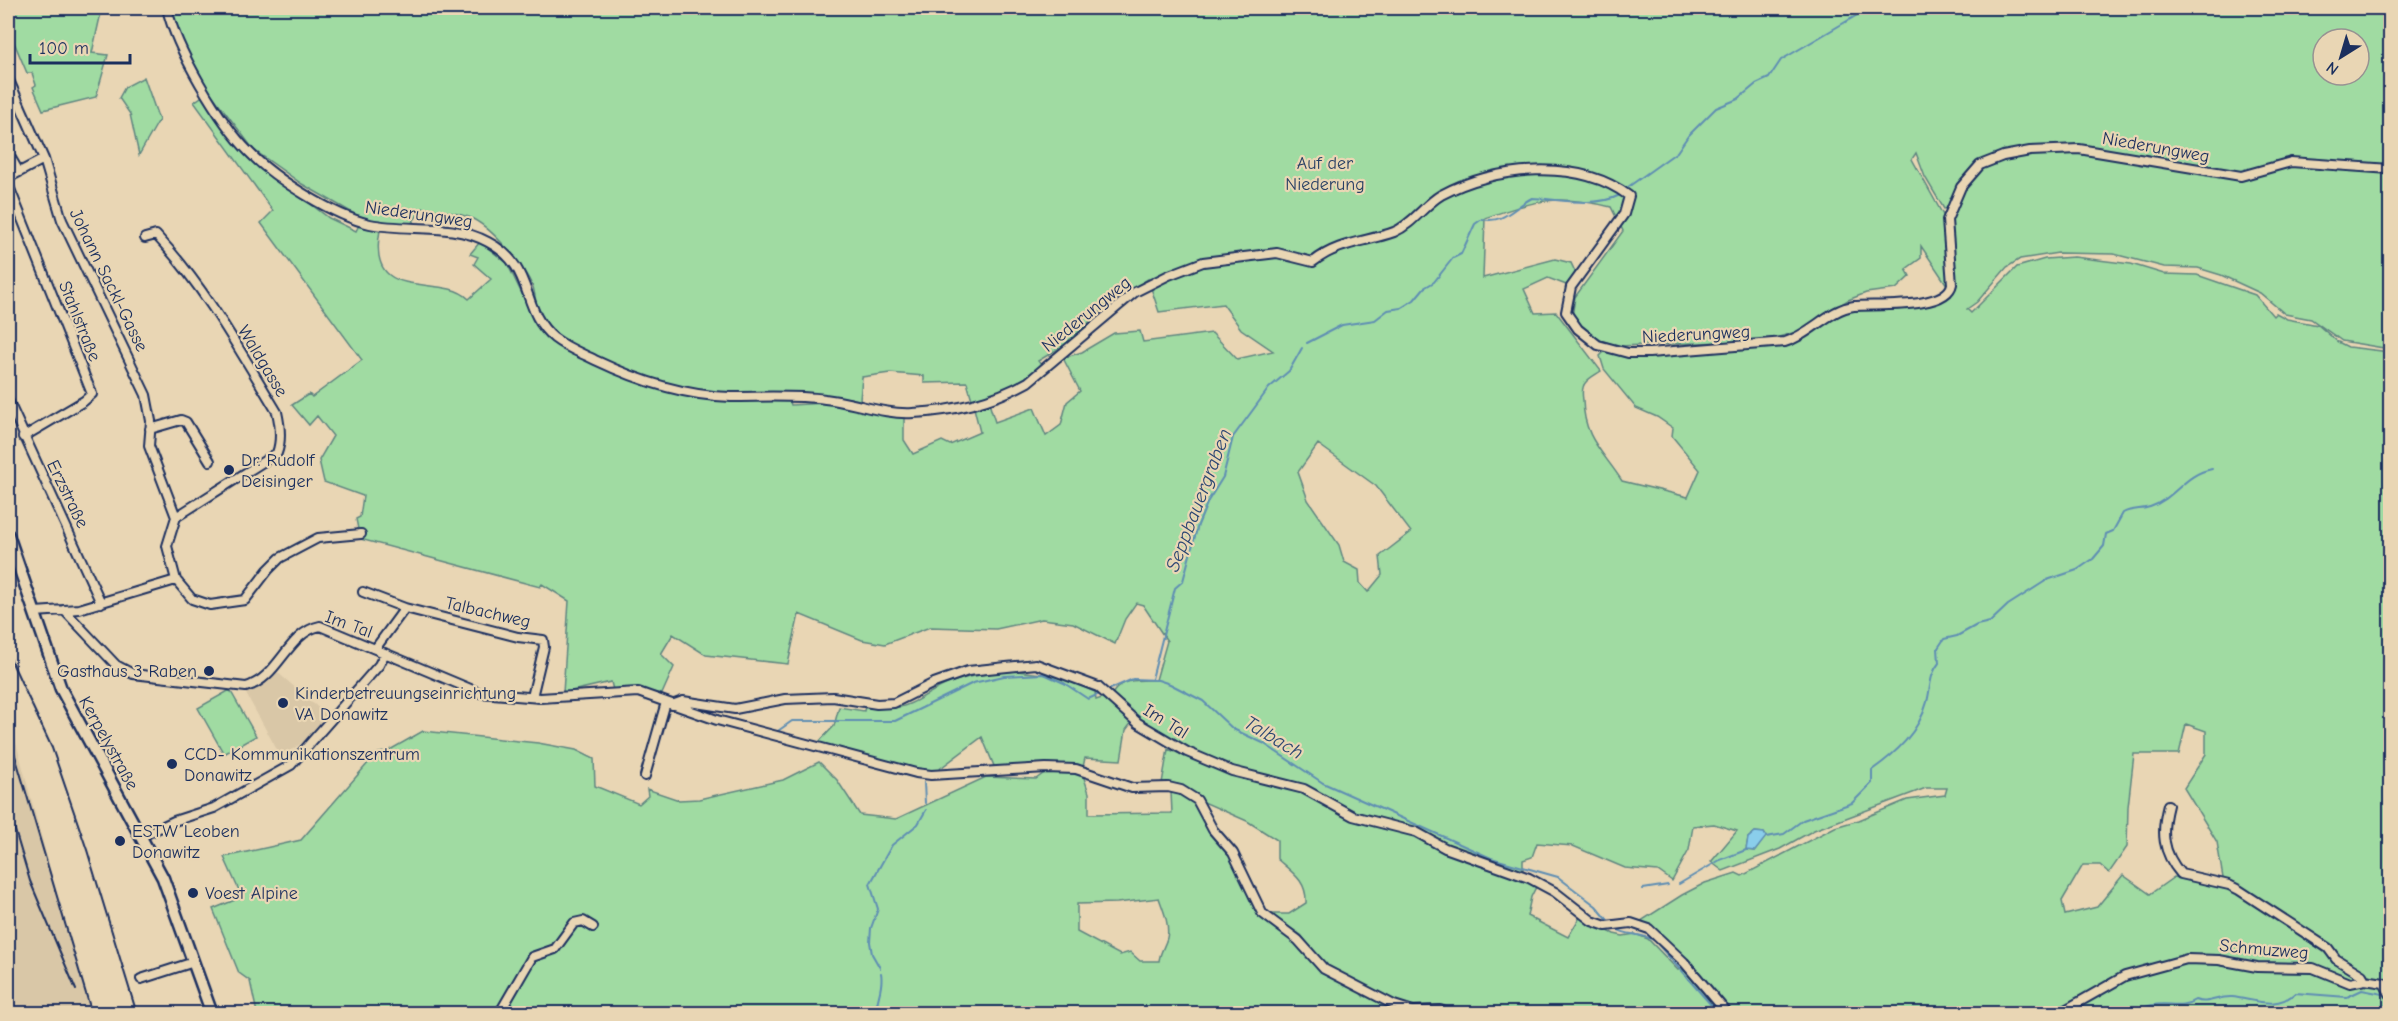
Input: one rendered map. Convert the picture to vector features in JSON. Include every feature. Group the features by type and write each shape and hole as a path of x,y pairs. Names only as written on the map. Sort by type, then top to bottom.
{"main road":[{"name":"Kerpelystraße","path":"8,535 68,705 164,878 212,1014"}],"street":[{"name":"Niederungweg","path":"167,8 177,39 198,77 240,141 256,158 299,189 349,218 373,224 439,228 487,241 505,252 517,266 526,285 535,317 571,350 624,374 656,384 729,397 781,395 828,399 899,413 965,408 1009,393 1028,382 1135,292 1169,274 1203,262 1277,253 1313,262 1324,253 1346,244 1394,232 1407,225 1441,195 1485,179 1520,170 1575,171 1615,186 1629,196 1624,214 1571,287 1566,312 1578,329 1598,345 1628,353 1672,352 1785,342 1797,339 1851,306 1895,306 1944,296 1951,290 1952,284 1947,220 1961,187 1980,165 2003,156 2030,151 2079,149 2241,176 2291,162 2391,169"},
{"name":"Johann Sackl-Gasse","path":"8,78 44,159 62,220 146,395 150,407 149,446 152,459 176,517"},
{"path":"8,153 19,172"},
{"path":"8,178 44,159"},
{"name":"Stahlstraße","path":"8,184 92,394 23,437"},
{"name":"Niederungweg","path":"1942,212 1947,220"},
{"name":"Waldgasse","path":"145,238 156,235 176,256 229,333 277,412 280,424 280,446 277,453 176,517"},
{"name":"Erzstraße","path":"8,400 101,603"},
{"path":"150,429 181,420 186,422 210,461"},
{"path":"176,517 167,546 176,580 192,599 210,605 245,600 280,558 318,538 361,534"},
{"path":"35,612 64,610 101,603 176,580"},
{"name":"Talbachweg","path":"363,592 405,608 518,638 543,640 532,698"},
{"path":"375,649 405,608"},
{"name":"Im Tal","path":"64,610 116,665 133,674 246,687 258,684 301,636 311,628 321,626 480,693 532,698 638,693 780,738 916,773 962,774 1046,768 1076,770 1132,788 1168,787 1181,790 1197,800 1213,830 1233,854 1262,913 1298,940 1324,969 1395,1005 1413,1011 1440,1010 1449,1014"},
{"path":"142,836 174,821 214,808 291,765 379,665 385,653"},
{"name":"Im Tal","path":"669,704 683,700 735,709 784,699 833,697 877,704 894,703 934,682 968,671 1036,664 1098,687 1138,723 1188,752 1232,771 1304,789 1353,816 1416,832 1445,848 1529,878 1556,892 1592,921 1606,926 1632,922 1649,929 1663,940 1728,1014"},
{"path":"645,776 669,704"},
{"name":"Schmuzweg","path":"2058,1014 2125,976 2187,959 2219,960 2257,967 2313,968 2354,984 2365,980 2362,975 2336,959 2328,948 2239,890 2229,885 2181,874 2164,848 2163,834 2168,805"},
{"path":"498,1014 532,957 555,950 574,923 583,921 593,927"},
{"path":"141,979 194,962"},
{"path":"2365,980 2384,983 2390,994"}],"shaded area":[{"name":"Kinderbetreuungseinrichtung VA Donawitz","path":"276,671 329,717 315,734 281,757 244,690 254,690 265,683"},
{"path":"8,713 72,950 92,1013 8,1013"}],"green space":[{"path":"8,8 102,8 92,53 108,55 96,97 43,110 33,87 36,85 32,73 27,73 8,28"},
{"name":"Auf der Niederung","path":"171,8 2390,8 2390,349 2342,341 2311,319 2285,314 2260,293 2221,275 2198,268 2164,267 2114,254 2058,253 2020,259 2007,267 1977,302 1967,309 1971,313 2017,267 2045,259 2074,257 2131,264 2164,274 2197,275 2255,295 2273,316 2276,313 2287,319 2318,325 2338,342 2348,347 2390,352 2390,371 2388,372 2390,373 2390,1013 2075,1013 2106,989 2123,980 2160,967 2199,962 2228,964 2255,970 2324,974 2327,969 2302,964 2250,963 2195,956 2156,963 2120,976 2051,1014 257,1013 250,981 239,973 213,909 242,897 224,857 301,840 376,754 388,751 423,731 538,743 576,750 594,759 595,786 639,804 648,796 647,789 679,800 699,799 783,780 819,762 837,780 860,815 896,819 986,777 1036,779 1047,771 1075,772 1084,778 1089,793 1089,814 1172,813 1171,792 1182,793 1193,800 1207,826 1235,861 1256,910 1263,918 1293,938 1329,976 1359,991 1363,996 1363,987 1328,969 1301,935 1270,914 1289,914 1306,903 1306,895 1301,883 1277,859 1277,840 1247,821 1199,800 1183,786 1162,783 1168,749 1237,777 1288,787 1309,795 1359,822 1408,832 1456,855 1537,885 1531,897 1527,916 1568,937 1580,917 1614,934 1623,936 1635,934 1648,939 1678,970 1689,965 1664,937 1641,921 1705,883 1736,873 1742,876 1835,827 1859,820 1907,800 1945,795 1947,788 1926,788 1814,830 1780,849 1723,871 1711,862 1737,831 1714,824 1693,826 1689,850 1672,881 1658,871 1625,868 1573,846 1537,843 1532,857 1523,860 1523,873 1462,852 1407,827 1357,816 1303,788 1217,762 1153,732 1135,718 1112,694 1126,683 1137,680 1156,680 1167,641 1143,605 1136,603 1125,619 1115,644 1073,623 1042,619 996,629 930,627 885,644 862,640 799,614 788,664 706,655 673,634 661,654 674,667 662,694 637,689 613,690 611,682 563,693 569,601 542,584 540,587 360,539 356,519 360,517 363,496 324,482 319,460 333,436 317,416 309,425 292,405 309,394 312,397 362,360 261,223 273,211 194,102 204,95 240,148 329,218 356,231 359,225 380,230 379,254 384,269 394,278 408,283 456,291 469,299 491,279 474,264 478,257 470,254 480,242 507,263 536,323 563,347 586,360 589,352 576,347 550,330 541,318 533,287 522,269 499,240 481,224 455,213 423,208 411,224 365,220 302,184 254,150 210,92 183,44","holes":["2011,151 2020,154 1998,161 1976,173 1968,181 1957,201 1951,223 1954,277 1951,296 1911,308 1841,313 1801,337 1771,348 1630,355 1606,350 1600,356 1604,369 1636,408 1657,417 1673,428 1672,436 1700,470 1688,497 1622,481 1595,444 1587,425 1582,395 1587,381 1601,371 1556,312 1535,313 1524,289 1548,278 1569,286 1577,276 1571,263 1555,259 1483,278 1485,218 1547,201 1592,203 1611,207 1623,231 1575,297 1572,317 1590,337 1619,346 1749,341 1779,337 1799,331 1848,300 1866,293 1896,289 1910,276 1906,269 1921,258 1921,246 1947,285 1950,276 1944,217 1912,159 1916,153 1925,177 1944,209 1948,209 1960,187 1972,172","1148,279 1159,312 1223,304 1241,329 1273,351 1237,359 1212,333 1143,342 1140,331 1114,333 1082,352 1063,358 1080,391 1067,402 1061,425 1046,436 1034,408 995,422 989,403 974,408 980,432 950,445 942,441 913,454 904,440 904,416 825,403 791,405 789,399 683,396 709,392 780,392 819,394 860,400 862,377 890,373 924,376 924,383 967,382 973,403 1006,391 1042,366 1038,361 1068,343 1108,304","1318,444 1376,486 1411,532 1380,556 1382,575 1368,592 1360,583 1359,570 1344,562 1339,545 1308,500 1298,472","2186,724 2206,731 2206,754 2184,788 2217,842 2223,878 2319,937 2337,954 2334,959 2236,891 2223,886 2174,877 2150,894 2123,875 2097,907 2065,915 2062,901 2083,865 2100,865 2109,873 2127,847 2128,807 2134,754 2179,754","1755,832 1764,833 1766,836 1755,851 1746,850 1748,838","1159,898 1168,928 1159,961 1140,961 1130,952 1120,955 1077,932 1077,904 1117,903"]},
{"path":"144,77 159,120 139,155 130,114 119,98 125,87"},
{"path":"1017,671 1058,676 1095,692 1096,700 1105,697 1132,722 1126,730 1121,760 1085,758 1083,767 1059,764 992,769 994,766 982,737 934,773 816,745 834,726 839,707 864,711 865,706 894,708 904,706 960,679"},
{"path":"230,690 256,736 224,754 198,708"}],"water":[{"path":"1755,832 1764,833 1766,837 1755,851 1746,850 1748,838"}],"waterway":[{"name":"Seppbauergraben","path":"1628,187 1677,152 1688,136 1716,108 1738,99 1756,84 1769,78 1781,60 1859,14 1869,14 1874,10 1885,8"},
{"name":"Seppbauergraben","path":"1307,343 1342,325 1375,320 1388,310 1401,308 1414,300 1424,288 1434,282 1453,258 1461,254 1475,224 1482,219 1503,217 1532,198 1588,202 1620,195"},
{"name":"Seppbauergraben","path":"1152,679 1175,588 1183,581 1198,525 1208,501 1223,477 1233,437 1269,388 1289,371 1302,348"},
{"path":"1766,837 1784,834 1803,820 1852,803 1872,783 1872,770 1906,741 1918,723 1927,702 1932,677 1939,663 1938,648 1944,639 1990,622 2008,605 2047,580 2077,570 2093,559 2104,546 2106,534 2113,531 2123,513 2159,503 2194,476 2212,469"},
{"name":"Talbach","path":"775,733 792,721 895,721 973,683 1004,676 1044,674 1064,683 1088,699 1133,679 1158,680 1203,701 1233,729 1263,743 1323,783 1491,858 1558,877 1596,906 1611,924"},
{"path":"924,782 925,803"},
{"path":"880,968 872,954 870,942 871,928 878,909 870,884 892,845 918,824 926,810"},
{"path":"1679,884 1720,860 1746,850"},
{"path":"1643,889 1668,885"},
{"name":"Talbach","path":"1615,928 1624,933 1645,936 1655,941 1719,1014"},
{"path":"876,1014 881,973"},
{"path":"2134,1014 2151,1005 2181,1005 2195,1000 2204,1002 2227,997 2272,1003 2280,1002 2295,993 2347,997 2362,990 2388,995"}],"railway":[{"path":"8,654 52,748 87,850 137,1014"},
{"path":"8,732 92,1014"},
{"path":"8,807 30,881 76,990"}],"place":[{"name":"Dr. Rudolf Deisinger","path":"229,470"},
{"name":"Gasthaus 3 Raben","path":"209,671"},
{"name":"Kinderbetreuungseinrichtung VA Donawitz","path":"283,703"},
{"name":"CCD- Kommunikationszentrum Donawitz","path":"172,764"},
{"name":"ESTW Leoben Donawitz","path":"120,841"},
{"name":"Voest Alpine","path":"193,893"}]}
